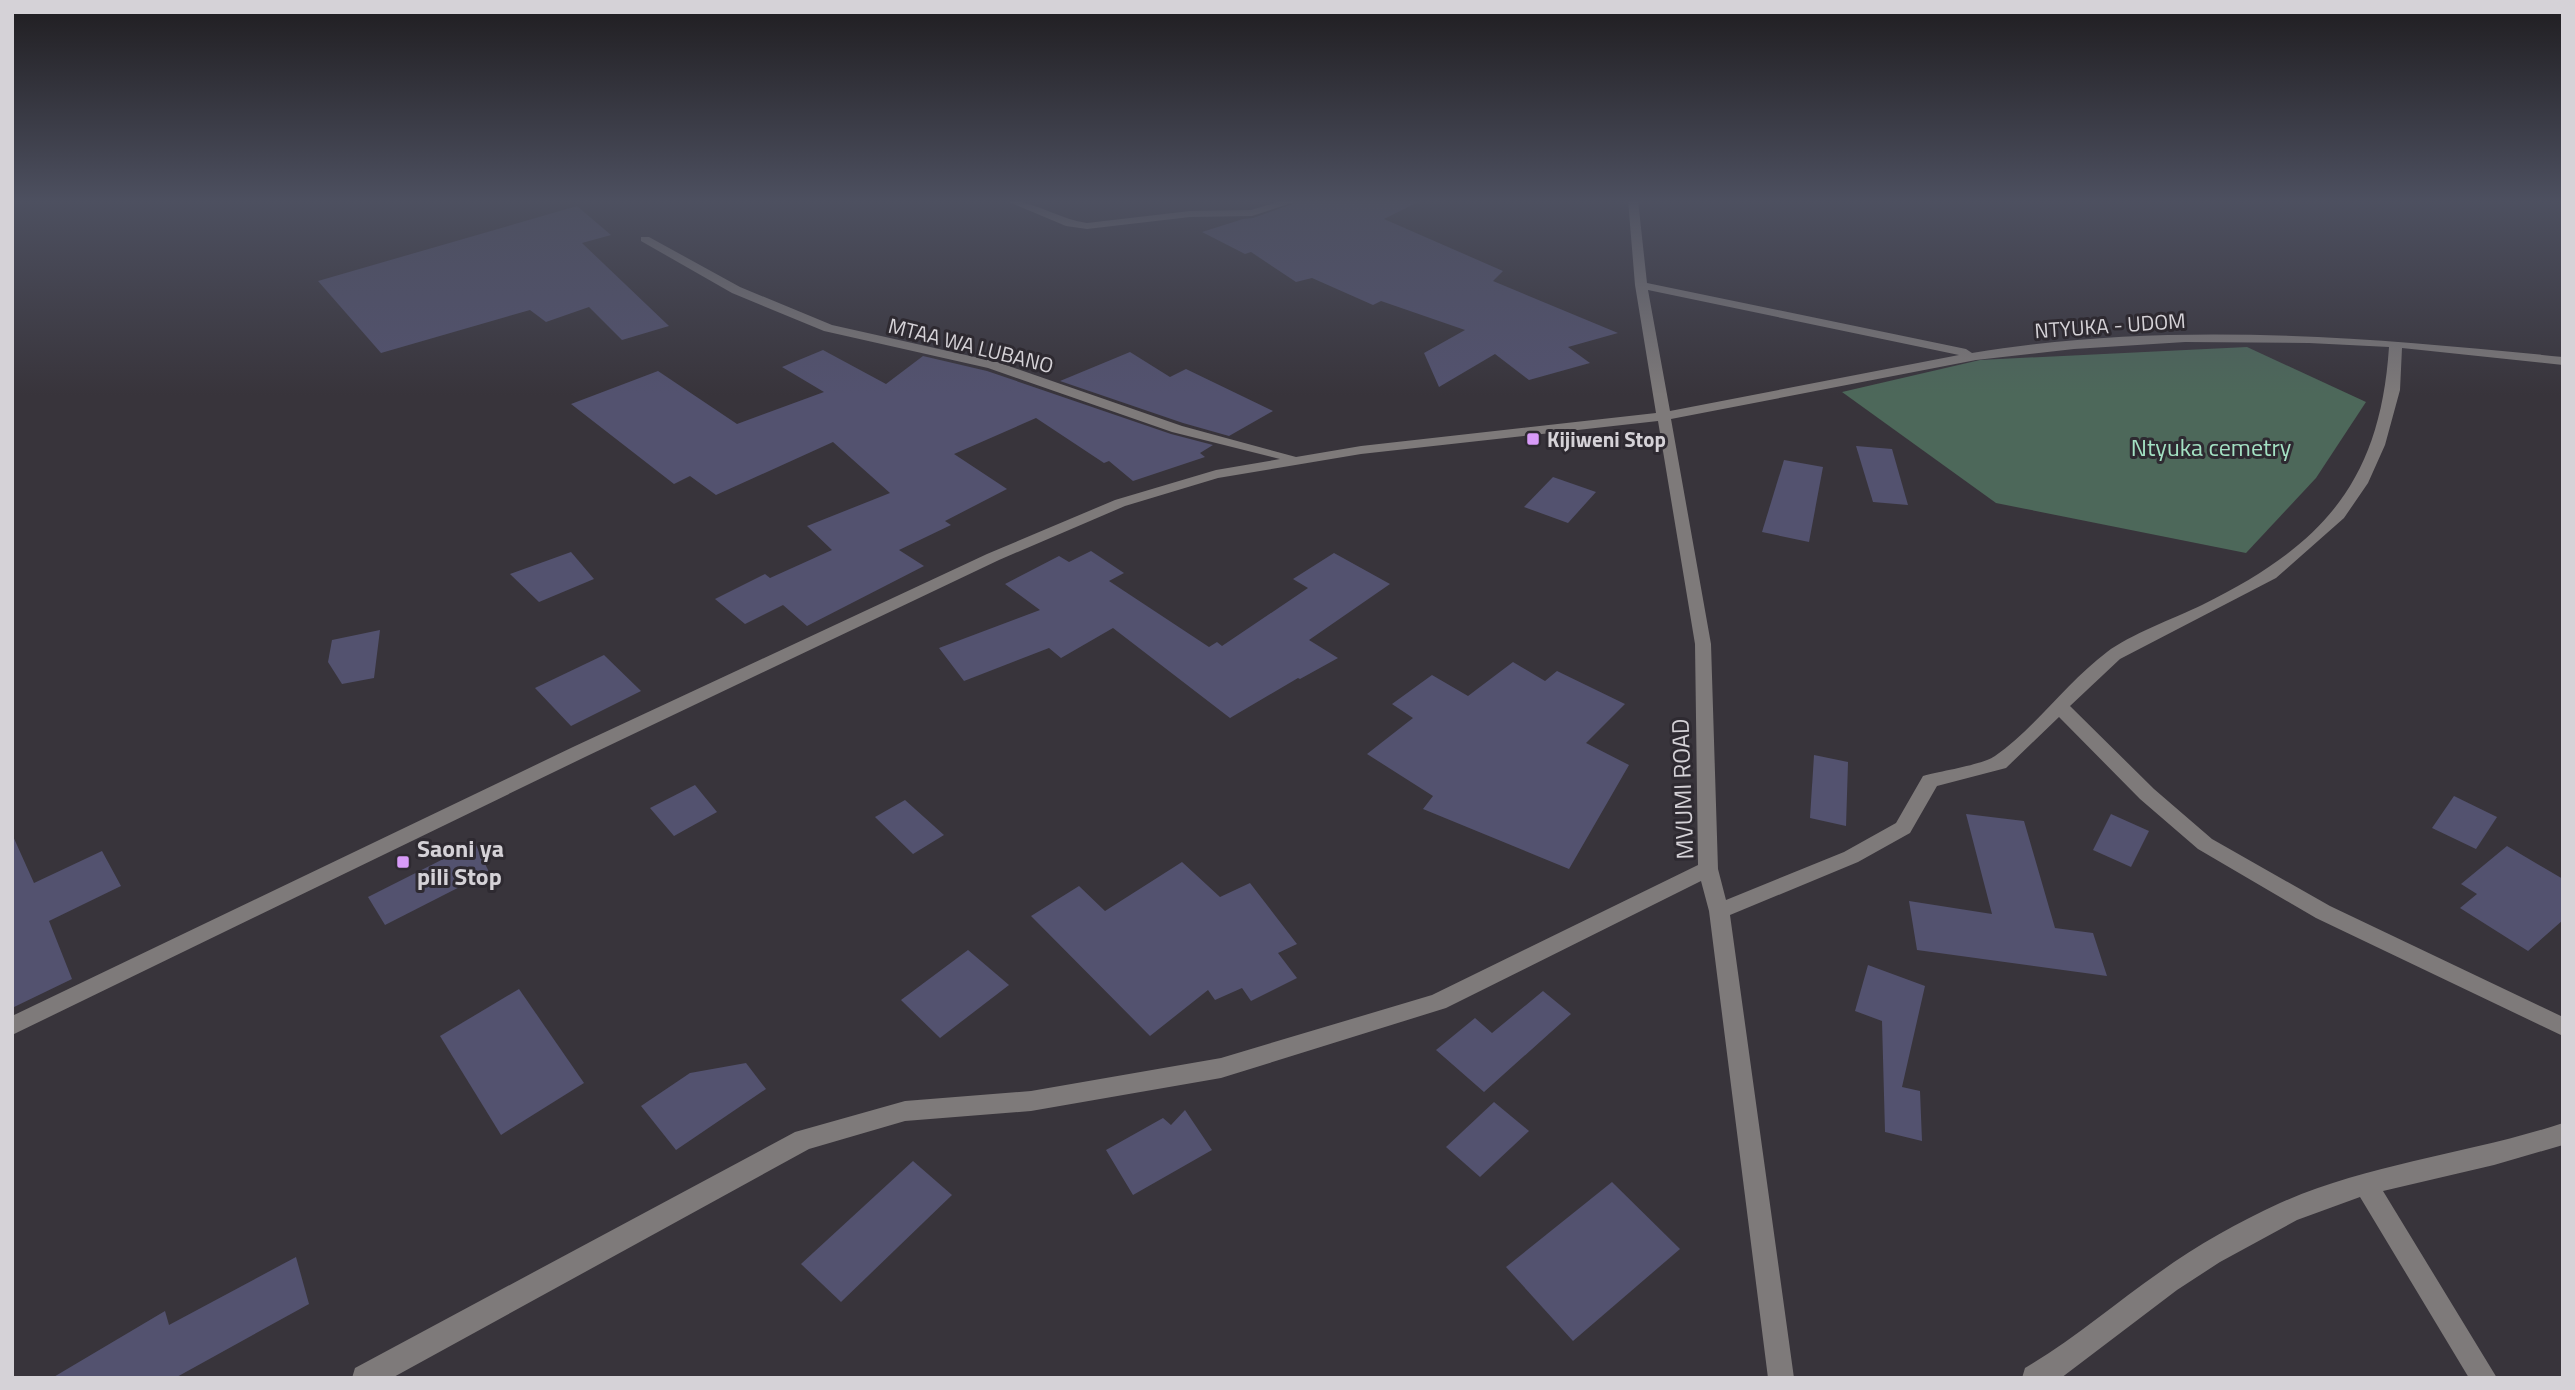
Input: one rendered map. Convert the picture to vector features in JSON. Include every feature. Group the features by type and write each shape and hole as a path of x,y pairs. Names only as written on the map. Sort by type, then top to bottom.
{"street":[{"name":"MTAA WA LUBANO","path":"691,265 736,290 828,328 992,365 1177,429 1299,459"},
{"name":"MVUMI ROAD","path":"1640,265 1703,644 1709,869 1719,911 1781,1378"},
{"path":"1642,285 1976,356"},
{"name":"NTYUKA - UDOM","path":"12,1026 723,683 1055,528 1167,487 1216,474 1299,459 1666,416 1976,356 2074,345 2185,338 2297,339 2396,344 2563,361"},
{"path":"1719,911 1851,857 1903,828 1930,781 1999,763 2115,655 2270,575 2339,515 2361,483 2385,426 2393,390 2396,344"},
{"path":"2059,705 2147,794 2205,844 2323,912 2563,1027"},
{"path":"365,1378 803,1140 905,1111 1031,1101 1221,1068 1438,1002 1709,869"},
{"path":"2035,1378 2112,1326 2170,1280 2237,1239 2289,1212 2336,1192 2563,1134"},
{"path":"2366,1185 2484,1378"}],"green space":[{"name":"Ntyuka cemetry","path":"2247,347 2366,402 2316,478 2246,553 1996,503 1842,392 1980,360"}],"building":[{"path":"374,265 605,265 669,326 622,340 589,307 546,322 530,310 381,353 318,281"},
{"path":"1270,265 1489,265 1503,271 1493,281 1618,333 1568,347 1590,363 1529,380 1495,354 1439,387 1424,353 1465,330 1381,301 1373,305 1312,278 1296,282"},
{"path":"823,350 886,384 923,356 987,371 1171,434 1213,445 1200,453 1205,457 1133,481 1109,461 1104,463 1036,418 954,454 1007,489 945,521 951,525 899,550 924,566 807,626 783,605 745,624 715,599 765,574 770,578 832,550 807,526 890,493 833,442 716,495 690,476 674,484 571,404 658,371 737,424 824,392 782,367"},
{"path":"1130,352 1170,377 1186,369 1273,411 1229,436 1060,381"},
{"path":"1856,446 1892,449 1908,505 1873,502"},
{"path":"1784,460 1823,467 1809,542 1762,532"},
{"path":"1553,477 1596,492 1568,523 1524,507"},
{"path":"1091,551 1124,573 1109,581 1209,647 1217,642 1222,646 1308,588 1293,579 1334,553 1390,584 1309,640 1338,658 1230,718 1113,628 1061,658 1049,648 964,681 939,648 1040,610 1005,584 1059,556 1069,562"},
{"path":"571,552 594,579 539,602 510,574"},
{"path":"380,630 374,678 342,684 328,662 332,640"},
{"path":"604,655 641,691 571,726 535,688"},
{"path":"1513,662 1545,681 1557,671 1625,704 1586,743 1629,765 1569,869 1423,809 1433,796 1367,754 1413,718 1392,704 1432,675 1468,696"},
{"path":"1814,755 1848,762 1846,826 1810,818"},
{"path":"695,785 717,812 674,836 650,808"},
{"path":"2454,796 2497,817 2476,849 2432,828"},
{"path":"905,800 944,835 913,854 875,817"},
{"path":"1966,814 2024,821 2055,928 2093,933 2107,976 1917,950 1909,901 1992,914"},
{"path":"2111,814 2149,831 2131,867 2093,850"},
{"path":"12,834 34,883 102,851 121,886 49,921 72,979 12,1008"},
{"path":"475,843 489,872 385,925 368,897"},
{"path":"2507,846 2563,879 2563,920 2528,951 2460,908 2477,894 2461,884"},
{"path":"1182,862 1220,897 1250,883 1297,944 1278,953 1297,978 1251,1001 1242,988 1215,1000 1208,990 1150,1036 1031,916 1079,886 1105,911"},
{"path":"968,950 1009,985 940,1038 901,1000"},
{"path":"1868,965 1925,986 1902,1087 1920,1091 1922,1141 1885,1132 1882,1021 1855,1011"},
{"path":"519,989 584,1083 501,1135 440,1036"},
{"path":"1543,991 1571,1014 1484,1092 1436,1050 1475,1018 1492,1033"},
{"path":"746,1063 766,1089 676,1150 641,1106 690,1073"},
{"path":"1494,1102 1529,1131 1480,1177 1446,1147"},
{"path":"1185,1110 1212,1150 1133,1195 1106,1150 1163,1118 1171,1125"},
{"path":"913,1161 952,1195 841,1302 801,1264"},
{"path":"1612,1182 1680,1249 1573,1341 1506,1267"},
{"path":"296,1257 309,1304 175,1378 52,1378 165,1311 169,1325"}],"place":[{"name":"Kijiweni Stop","path":"1533,439"},
{"name":"Saoni ya pili Stop","path":"403,862"}]}
